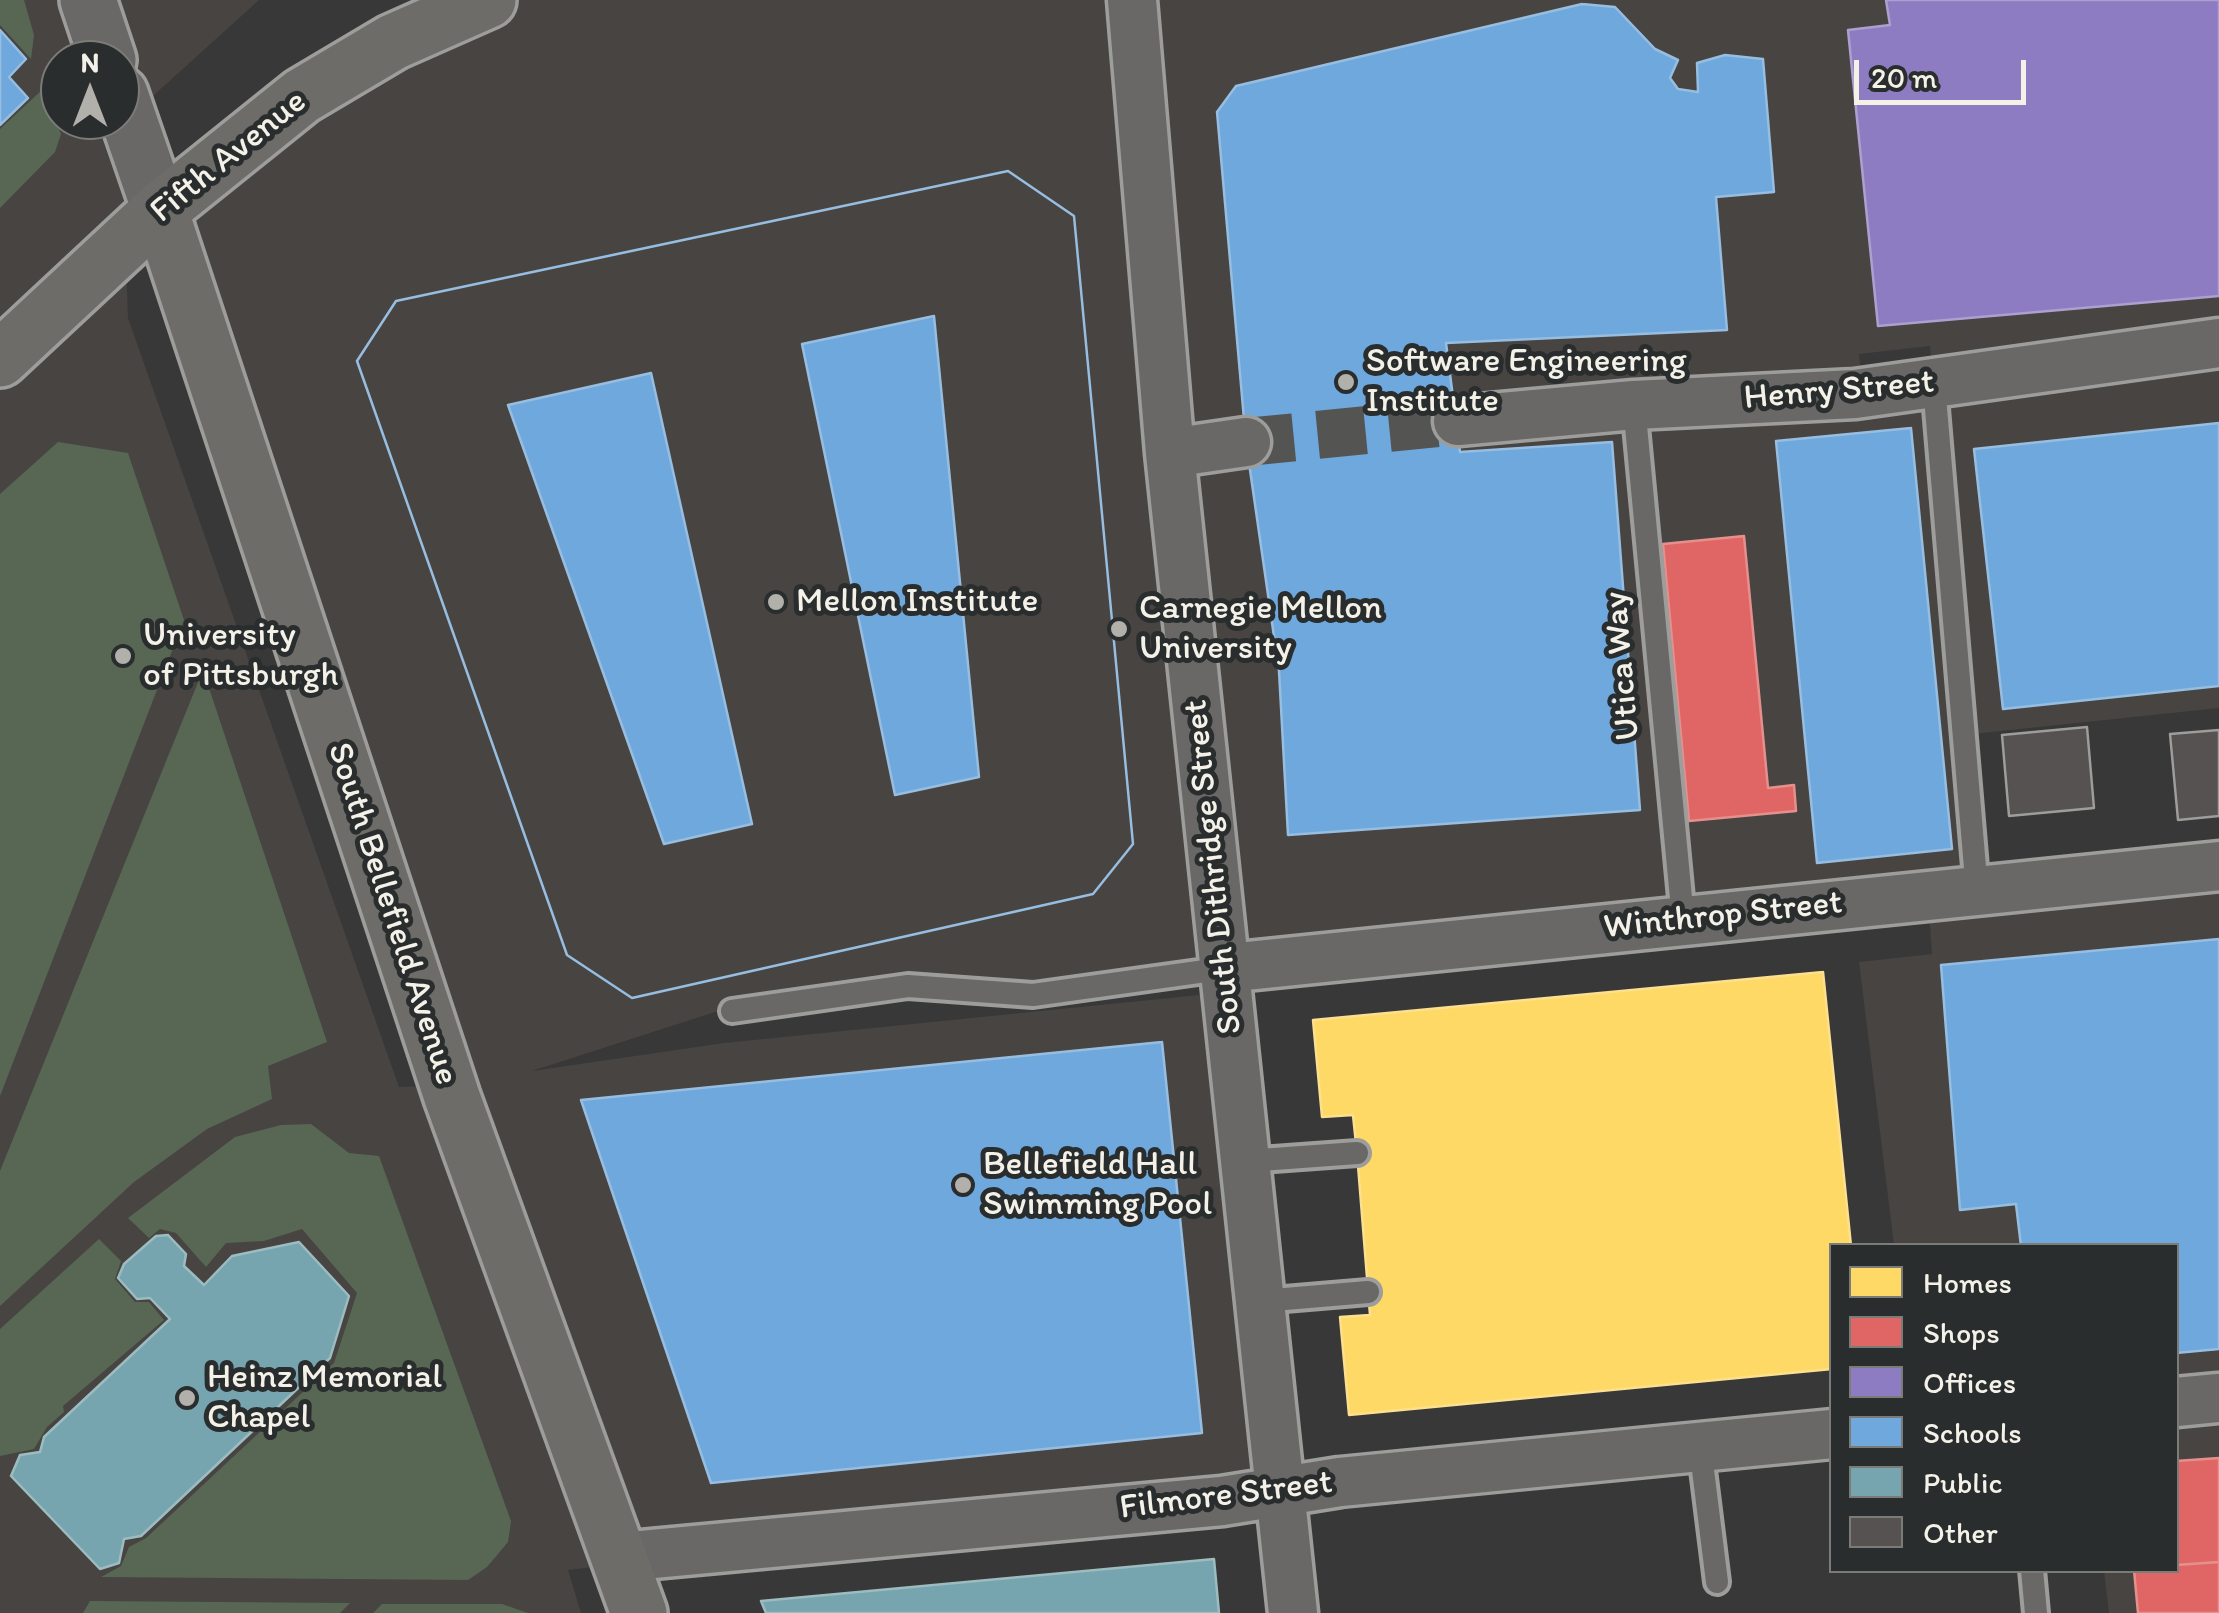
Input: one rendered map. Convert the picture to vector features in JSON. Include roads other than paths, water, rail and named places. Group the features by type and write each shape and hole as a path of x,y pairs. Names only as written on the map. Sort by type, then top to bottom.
{"highway":[{"name":"Fifth Avenue","path":"0,359 160,210 302,96 393,42 488,0"},
{"name":"South Bellefield Avenue","path":"160,210 452,1097 638,1613"}],"street":[{"path":"88,0 101,40"},
{"name":"South Dithridge Street","path":"1132,0 1170,453 1293,1613"},
{"path":"136,140 160,210"},
{"name":"Henry Street","path":"1458,421 1934,385 2219,343"},
{"path":"1170,453 1246,442"},
{"name":"Winthrop Street","path":"1227,968 2219,866"},
{"path":"2179,1402 2219,1398"},
{"name":"Filmore Street","path":"620,1557 1829,1434"}],"lane":[{"path":"1934,385 1978,892"},
{"name":"Utica Way","path":"1634,405 1684,919"},
{"path":"732,1012 908,986 1033,995 1227,968"},
{"path":"1246,1161 1356,1154"},
{"path":"1260,1301 1368,1292"},
{"path":"1700,1446 1717,1582"},
{"path":"2032,1573 2036,1613"}],"tunnel":[{"path":"1246,442 1458,421"}],"place":[{"name":"Software Engineering Institute","path":"1346,382"},
{"name":"Mellon Institute","path":"776,602"},
{"name":"Carnegie Mellon University","path":"1119,629"},
{"name":"University of Pittsburgh","path":"123,656"},
{"name":"Bellefield Hall Swimming Pool","path":"963,1185"},
{"name":"Heinz Memorial Chapel","path":"187,1398"}]}
